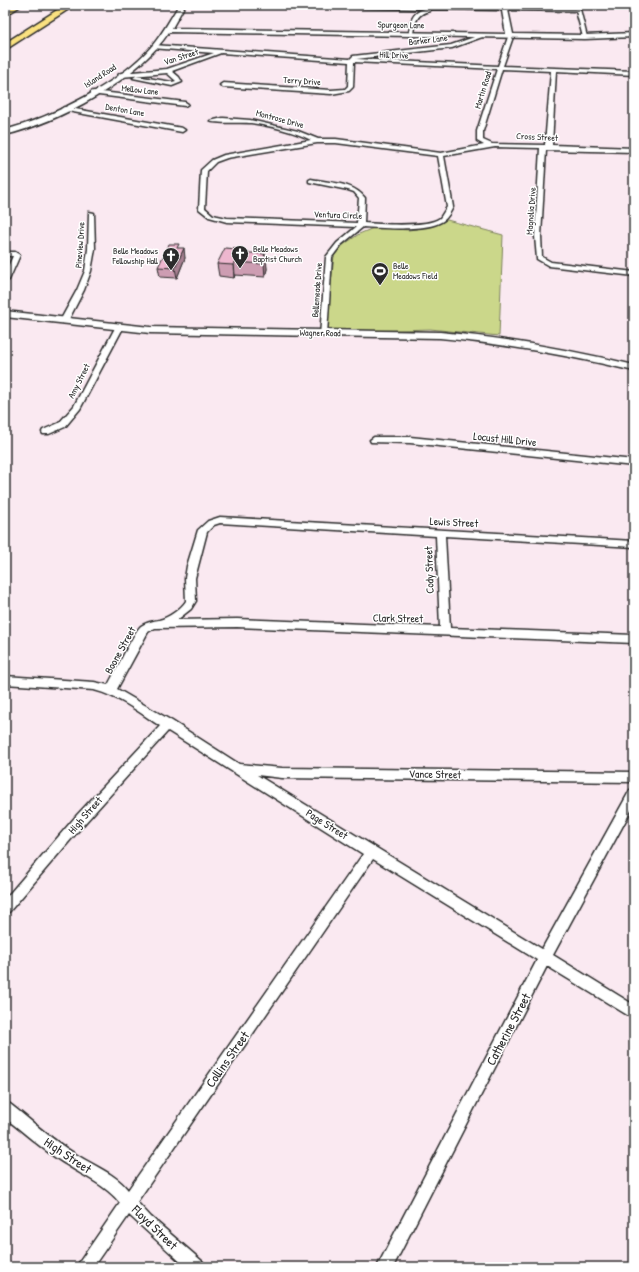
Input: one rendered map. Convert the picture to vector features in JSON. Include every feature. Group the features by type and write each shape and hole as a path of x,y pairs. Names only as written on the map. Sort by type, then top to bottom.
{"highway":[{"path":"5,13 18,5"},
{"path":"5,47 71,5"}],"street":[{"name":"Island Road","path":"5,133 33,125 93,94 121,75 154,47 168,30 182,5"},
{"path":"267,5 434,8 457,6 578,7 585,37"},
{"path":"505,6 510,36"},
{"path":"411,34 412,24 416,14 421,11 434,8"},
{"name":"Spurgeon Lane","path":"168,30 585,37 634,35"},
{"name":"Barker Lane","path":"351,60 356,57 455,45 483,35"},
{"name":"Martin Road","path":"490,145 482,142 479,138 500,67 511,37 510,36"},
{"name":"Hill Drive","path":"154,47 351,60 634,73"},
{"name":"Van Street","path":"121,75 168,71 222,51"},
{"name":"Terry Drive","path":"224,85 331,92 342,91 347,90 351,86 351,60"},
{"name":"Magnolia Drive","path":"554,69 549,145 543,150 538,236 539,258 549,264 634,274"},
{"path":"134,77 172,84 179,82 177,78 168,71"},
{"name":"Mellow Lane","path":"93,94 185,104"},
{"name":"Denton Lane","path":"64,109 182,130"},
{"name":"Montrose Drive","path":"213,121 237,120 259,122 307,136 317,141"},
{"name":"Ventura Circle","path":"336,140 441,155 450,203 448,212 442,219 429,224 414,226 360,225 227,220 211,216 202,209 204,170 214,161 226,156 317,141 336,140"},
{"name":"Cross Street","path":"441,155 490,145 634,150"},
{"path":"311,181 345,186 360,194 362,198 360,225"},
{"name":"Pineview Drive","path":"64,321 85,281 88,271 90,261 91,212"},
{"name":"Bellemeade Drive","path":"323,334 329,257 334,249 359,229 360,225"},
{"path":"5,254 16,254 5,280"},
{"name":"Wagner Road","path":"5,314 119,328 150,330 440,336 483,339 546,349 634,368"},
{"name":"Amy Street","path":"46,432 62,425 77,407 119,328"},
{"name":"Locust Hill Drive","path":"374,440 410,440 634,463"},
{"name":"Boone Street","path":"111,690 140,634 149,626 161,624 179,614 188,606 190,601 190,578 192,566 203,530 207,526 220,520 272,523"},
{"name":"Lewis Street","path":"272,523 634,544"},
{"name":"Cody Street","path":"440,533 445,631"},
{"name":"Clark Street","path":"161,624 237,623 298,627 445,631 634,639"},
{"name":"Page Street","path":"5,680 94,686 111,690 168,724 371,852 634,1012"},
{"name":"High Street","path":"5,908 81,819 168,724"},
{"name":"Vance Street","path":"237,768 282,773 634,777"},
{"name":"Catherine Street","path":"385,1267 546,958 634,794"},
{"name":"Collins Street","path":"84,1267 371,852"},
{"name":"High Street","path":"5,1109 71,1160 100,1176 120,1191 129,1203"},
{"name":"Floyd Street","path":"129,1203 146,1222 198,1267"}],"green space":[{"path":"447,220 503,235 499,336 430,329 333,332 328,329 327,319 334,256 343,245 359,234 371,229 380,228 409,230 427,227"}],"building":[{"path":"169,244 179,244 177,248 184,248 175,268 158,267"},
{"path":"225,248 238,249 237,252 265,254 264,264 234,262 233,265 217,264"}],"place":[{"name":"Belle Meadows Baptist Church","path":"240,269"},
{"name":"Belle Meadows Fellowship Hall","path":"171,271"},
{"name":"Belle Meadows Field","path":"380,286"}]}
